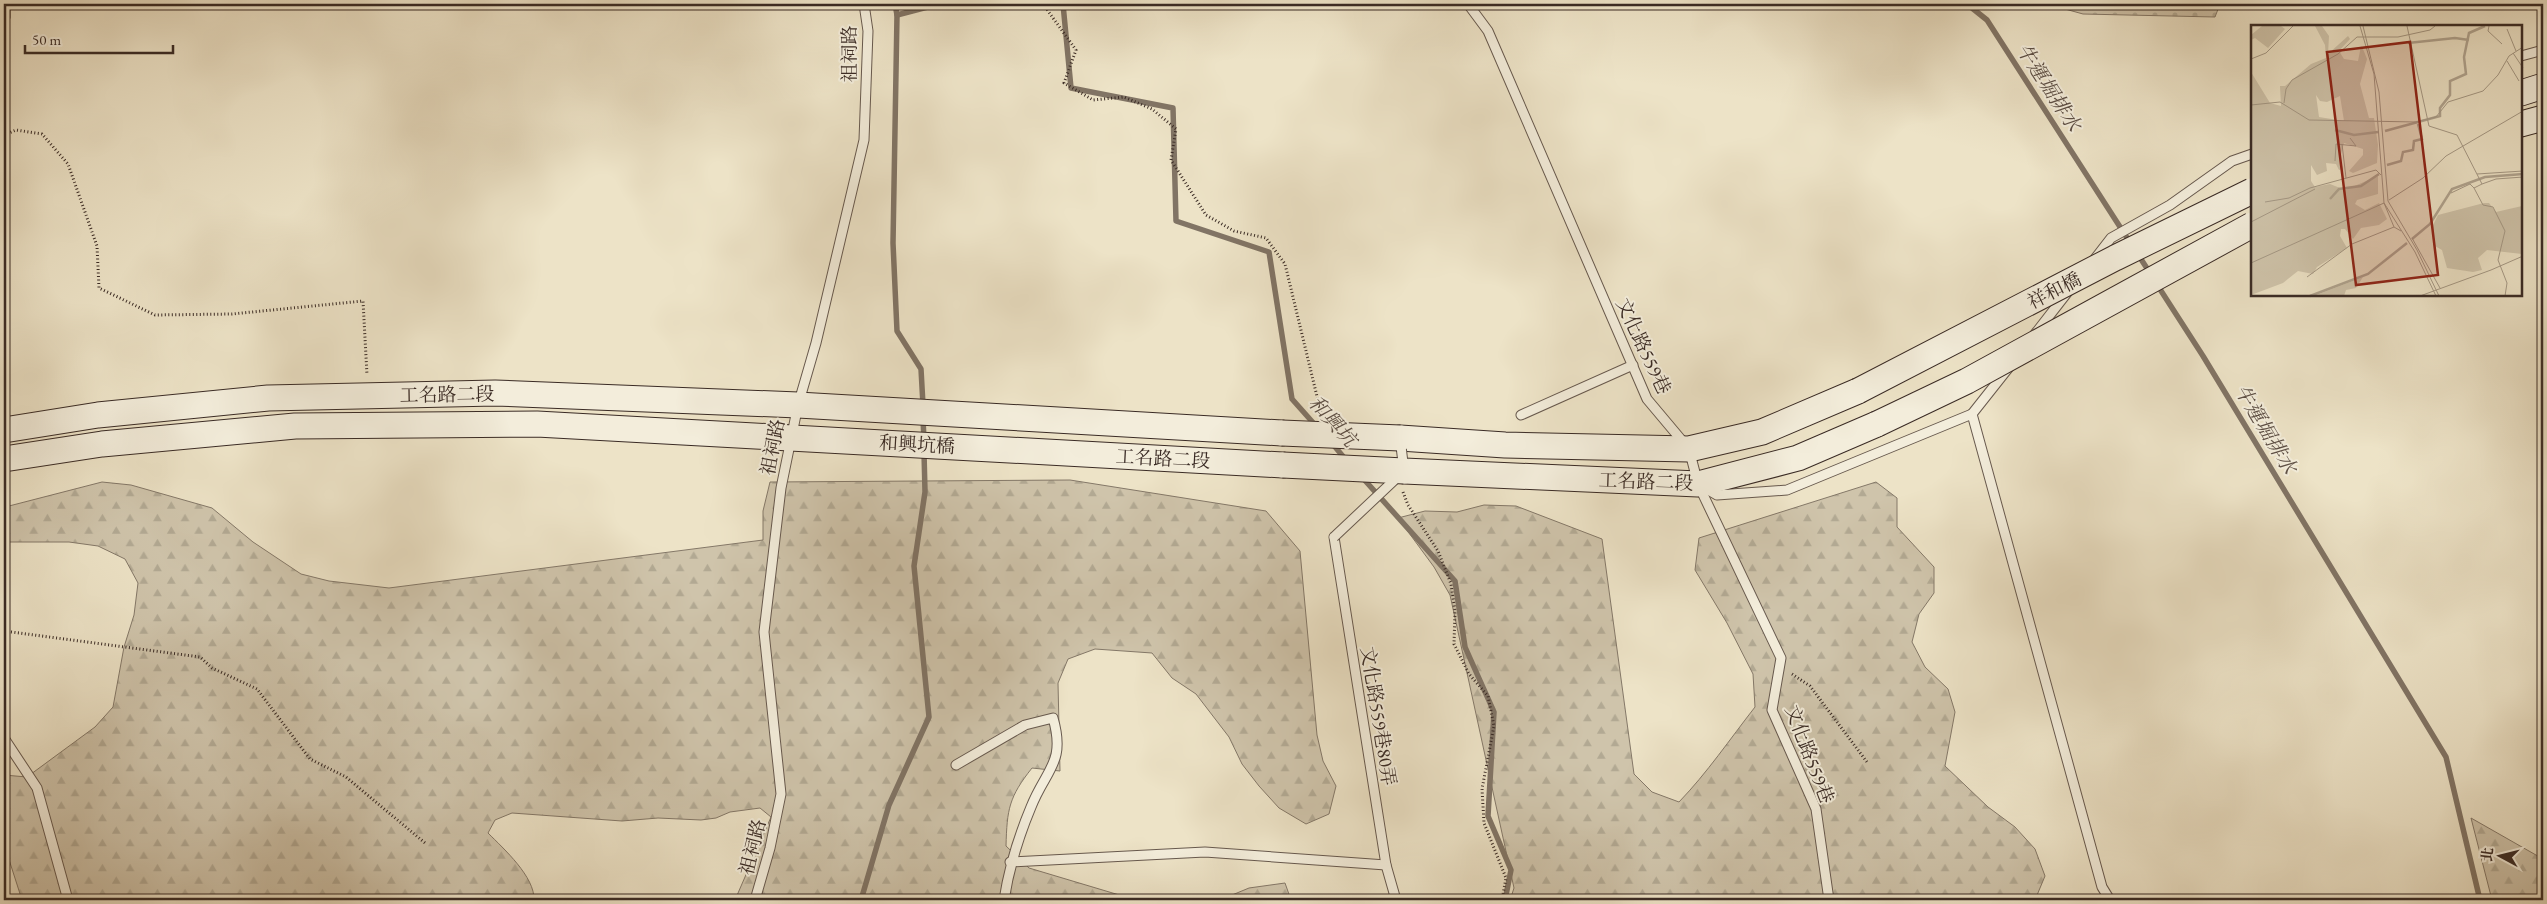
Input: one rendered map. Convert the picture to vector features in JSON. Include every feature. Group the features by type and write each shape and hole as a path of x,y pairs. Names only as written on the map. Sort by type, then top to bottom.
{"main road":[{"path":"2522,93 2543,86"},
{"path":"2522,124 2543,118"},
{"name":"祥和橋","path":"1858,391 2115,258 2251,190"},
{"name":"祥和橋","path":"1877,424 1967,381 2251,227"},
{"name":"工名路二段","path":"1045,420 1505,445 1689,449 1762,432 1858,391"},
{"name":"工名路二段","path":"15,428 98,415 268,398 495,393 798,405"},
{"name":"和興坑橋","path":"798,405 1045,420"},
{"name":"工名路二段","path":"4,459 31,453 102,444 295,426 537,424 790,436"},
{"name":"工名路二段","path":"1044,451 1282,465 1698,484 1798,458 1877,424"},
{"name":"和興坑橋","path":"790,436 1044,451"}],"lane":[{"name":"祖祠路","path":"755,900 770,848 781,794 764,632 781,488 790,436 816,343 864,140 868,32 864,4"},
{"name":"文化路559巷","path":"1468,4 1488,31 1647,399 1689,449 1698,484 1781,658 1772,710 1816,809 1829,900"},
{"path":"2522,56 2543,50"},
{"path":"1698,484 1717,495 1787,490 1972,414 2111,238 2170,205 2232,161 2251,154"},
{"path":"1521,415 1633,365"},
{"path":"1972,414 2102,887 2110,900"},
{"path":"1400,438 1404,471"},
{"name":"文化路559巷80弄","path":"1396,900 1386,865 1334,536 1404,471"},
{"path":"956,765 1025,725 1053,718 1059,738 1054,764 1031,805 1010,862 1004,900"},
{"path":"4,738 37,788 68,900"},
{"path":"1010,862 1205,852 1386,865"}],"path":[{"path":"4,134 16,130 42,134 68,164 97,246 99,288 155,315 232,314 363,301 368,396"},
{"path":"4,631 74,638 200,657 212,668 257,689 310,758 346,777 425,843"},
{"path":"1780,666 1810,686 1867,762"}],"green space":[{"path":"2047,4 2220,4 2215,17 2083,14"},
{"path":"1070,480 1266,511 1300,551 1317,735 1323,761 1336,786 1329,814 1306,824 1279,808 1242,764 1229,737 1196,694 1172,678 1152,653 1095,649 1068,659 1058,683 1060,771 1032,768 1024,778 1011,804 1007,822 1006,846 1029,868 1136,900 735,900 771,817 760,808 730,812 716,818 701,820 658,818 622,821 512,813 495,820 488,833 510,855 524,873 533,891 534,900 22,900 4,844 4,775 27,777 95,727 113,707 124,647 134,615 138,583 125,559 98,546 69,542 8,542 4,539 4,510 9,506 102,482 131,485 212,508 253,542 301,574 329,581 389,588 763,540 763,511 770,482"},
{"path":"1876,482 1897,498 1897,527 1934,567 1934,593 1919,614 1912,642 1925,667 1948,689 1955,712 1945,766 1988,807 2015,827 2035,849 2045,876 2035,900 1510,900 1514,888 1450,595 1434,567 1398,518 1425,511 1457,512 1484,505 1516,506 1602,539 1634,774 1652,792 1679,802 1709,768 1755,707 1753,674 1727,623 1695,570 1699,538"},
{"path":"2471,818 2543,859 2543,900 2492,900"},
{"path":"1285,883 1291,900 1220,900 1249,888"},
{"path":"4,896 22,900 4,900"}],"waterway":[{"path":"8,4 8,17"},
{"path":"895,4 897,15 893,243 897,331 921,369 923,405"},
{"name":"和興坑","path":"897,15 939,4"},
{"name":"和興坑","path":"1063,4 1071,88 1173,108 1176,221 1269,252 1292,399 1316,426"},
{"name":"牛運堀排水","path":"1967,4 1987,20 2131,244"},
{"name":"牛運堀排水","path":"2137,253 2150,273"},
{"name":"牛運堀排水","path":"2156,283 2203,356 2446,757 2480,900"},
{"path":"923,419 924,440"},
{"name":"和興坑","path":"1331,442 1346,460"},
{"path":"861,900 889,805 929,717 914,566 925,492 924,452"},
{"name":"和興坑","path":"1361,476 1455,581 1465,647 1494,712 1488,816 1511,870 1505,900"}]}
